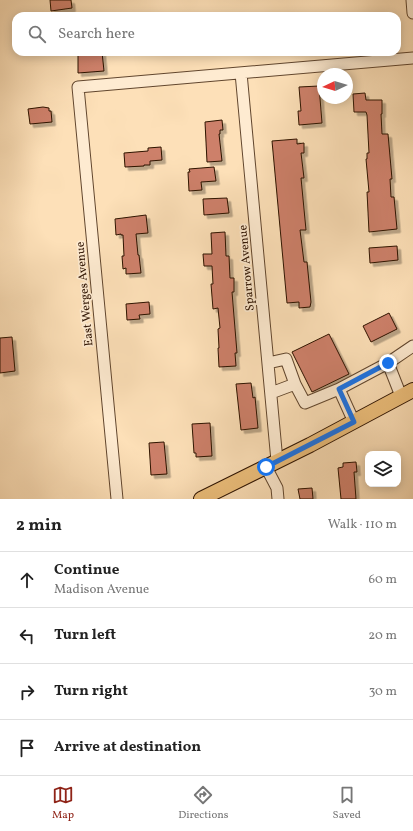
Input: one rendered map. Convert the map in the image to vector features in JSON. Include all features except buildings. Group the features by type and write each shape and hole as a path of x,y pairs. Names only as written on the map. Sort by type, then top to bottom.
{"main road":[{"path":"201,499 354,422 407,393"}],"street":[{"path":"241,73 413,58"},
{"name":"East Werges Avenue","path":"117,499 78,87 241,73"},
{"name":"Sparrow Avenue","path":"241,73 271,393 272,464"},
{"path":"268,363 286,359 295,384 305,403 339,389 388,363 413,346"},
{"path":"388,363 407,393"},
{"path":"271,393 295,384"},
{"path":"339,389 354,422"},
{"path":"272,464 278,499"}],"route":[{"path":"266,467 354,422 339,389 388,363"}]}
